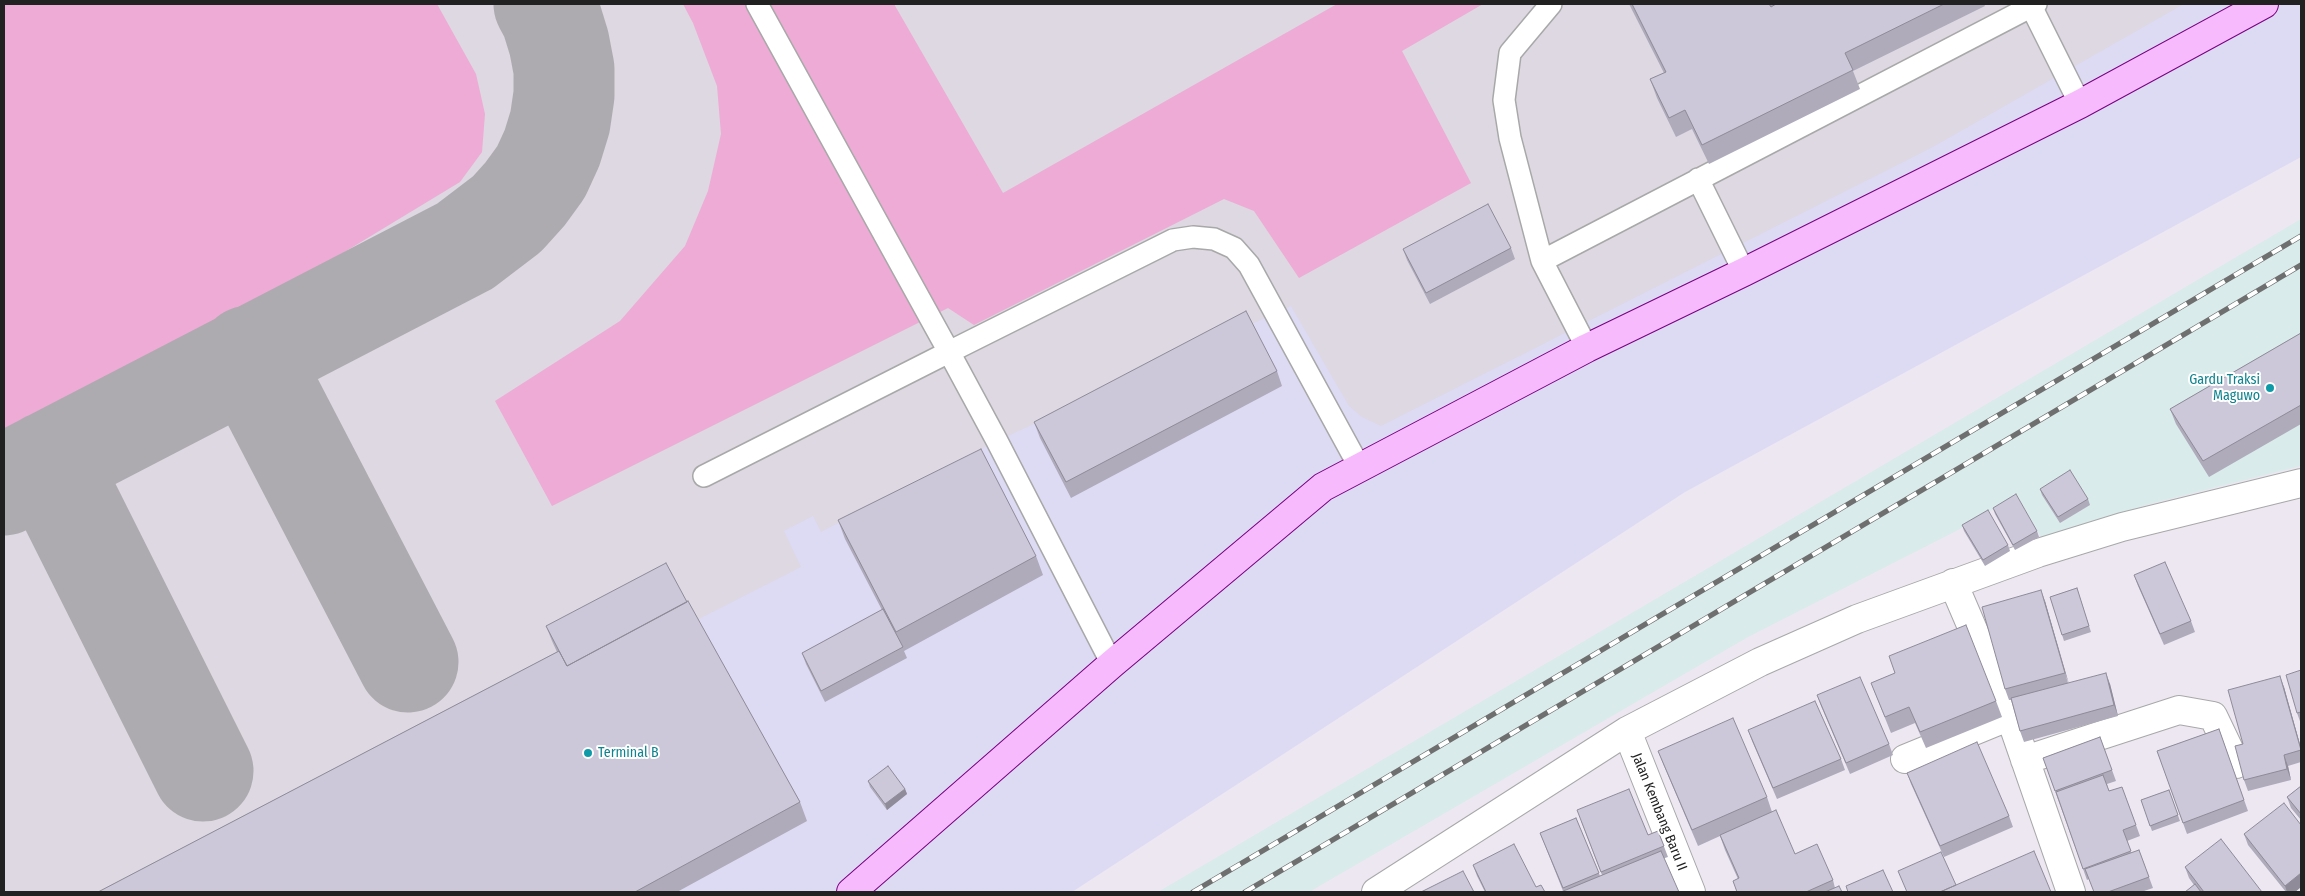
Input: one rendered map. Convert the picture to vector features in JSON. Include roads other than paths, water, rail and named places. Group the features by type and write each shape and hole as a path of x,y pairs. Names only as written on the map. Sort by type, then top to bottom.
{"street":[{"path":"851,892 1112,664 1323,487 1587,348 1744,272 2080,104 2264,4"},
{"path":"1376,892 1627,731 1769,658 1856,619 2038,553 2122,527 2301,483"},
{"path":"1953,583 2010,716 2071,892"},
{"path":"2026,760 2178,710 2213,716 2236,764"},
{"path":"1905,759 2010,716"},
{"name":"Jalan Kembang Baru II","path":"1627,731 1691,892"}],"lane":[{"path":"757,4 949,352 1112,664"},
{"path":"1551,4 1510,53 1504,100 1510,138 1542,261 1587,348"},
{"path":"1542,261 2032,5 2080,104"},
{"path":"1698,178 1744,272"},
{"path":"704,476 1173,240 1193,237 1214,239 1234,248 1249,265 1360,468"}],"railway":[{"path":"1193,892 2301,236"},
{"path":"1245,892 2301,265"}],"place":[{"name":"Gardu Traksi Maguwo","path":"2270,388"},
{"name":"Terminal B","path":"588,753"}]}
